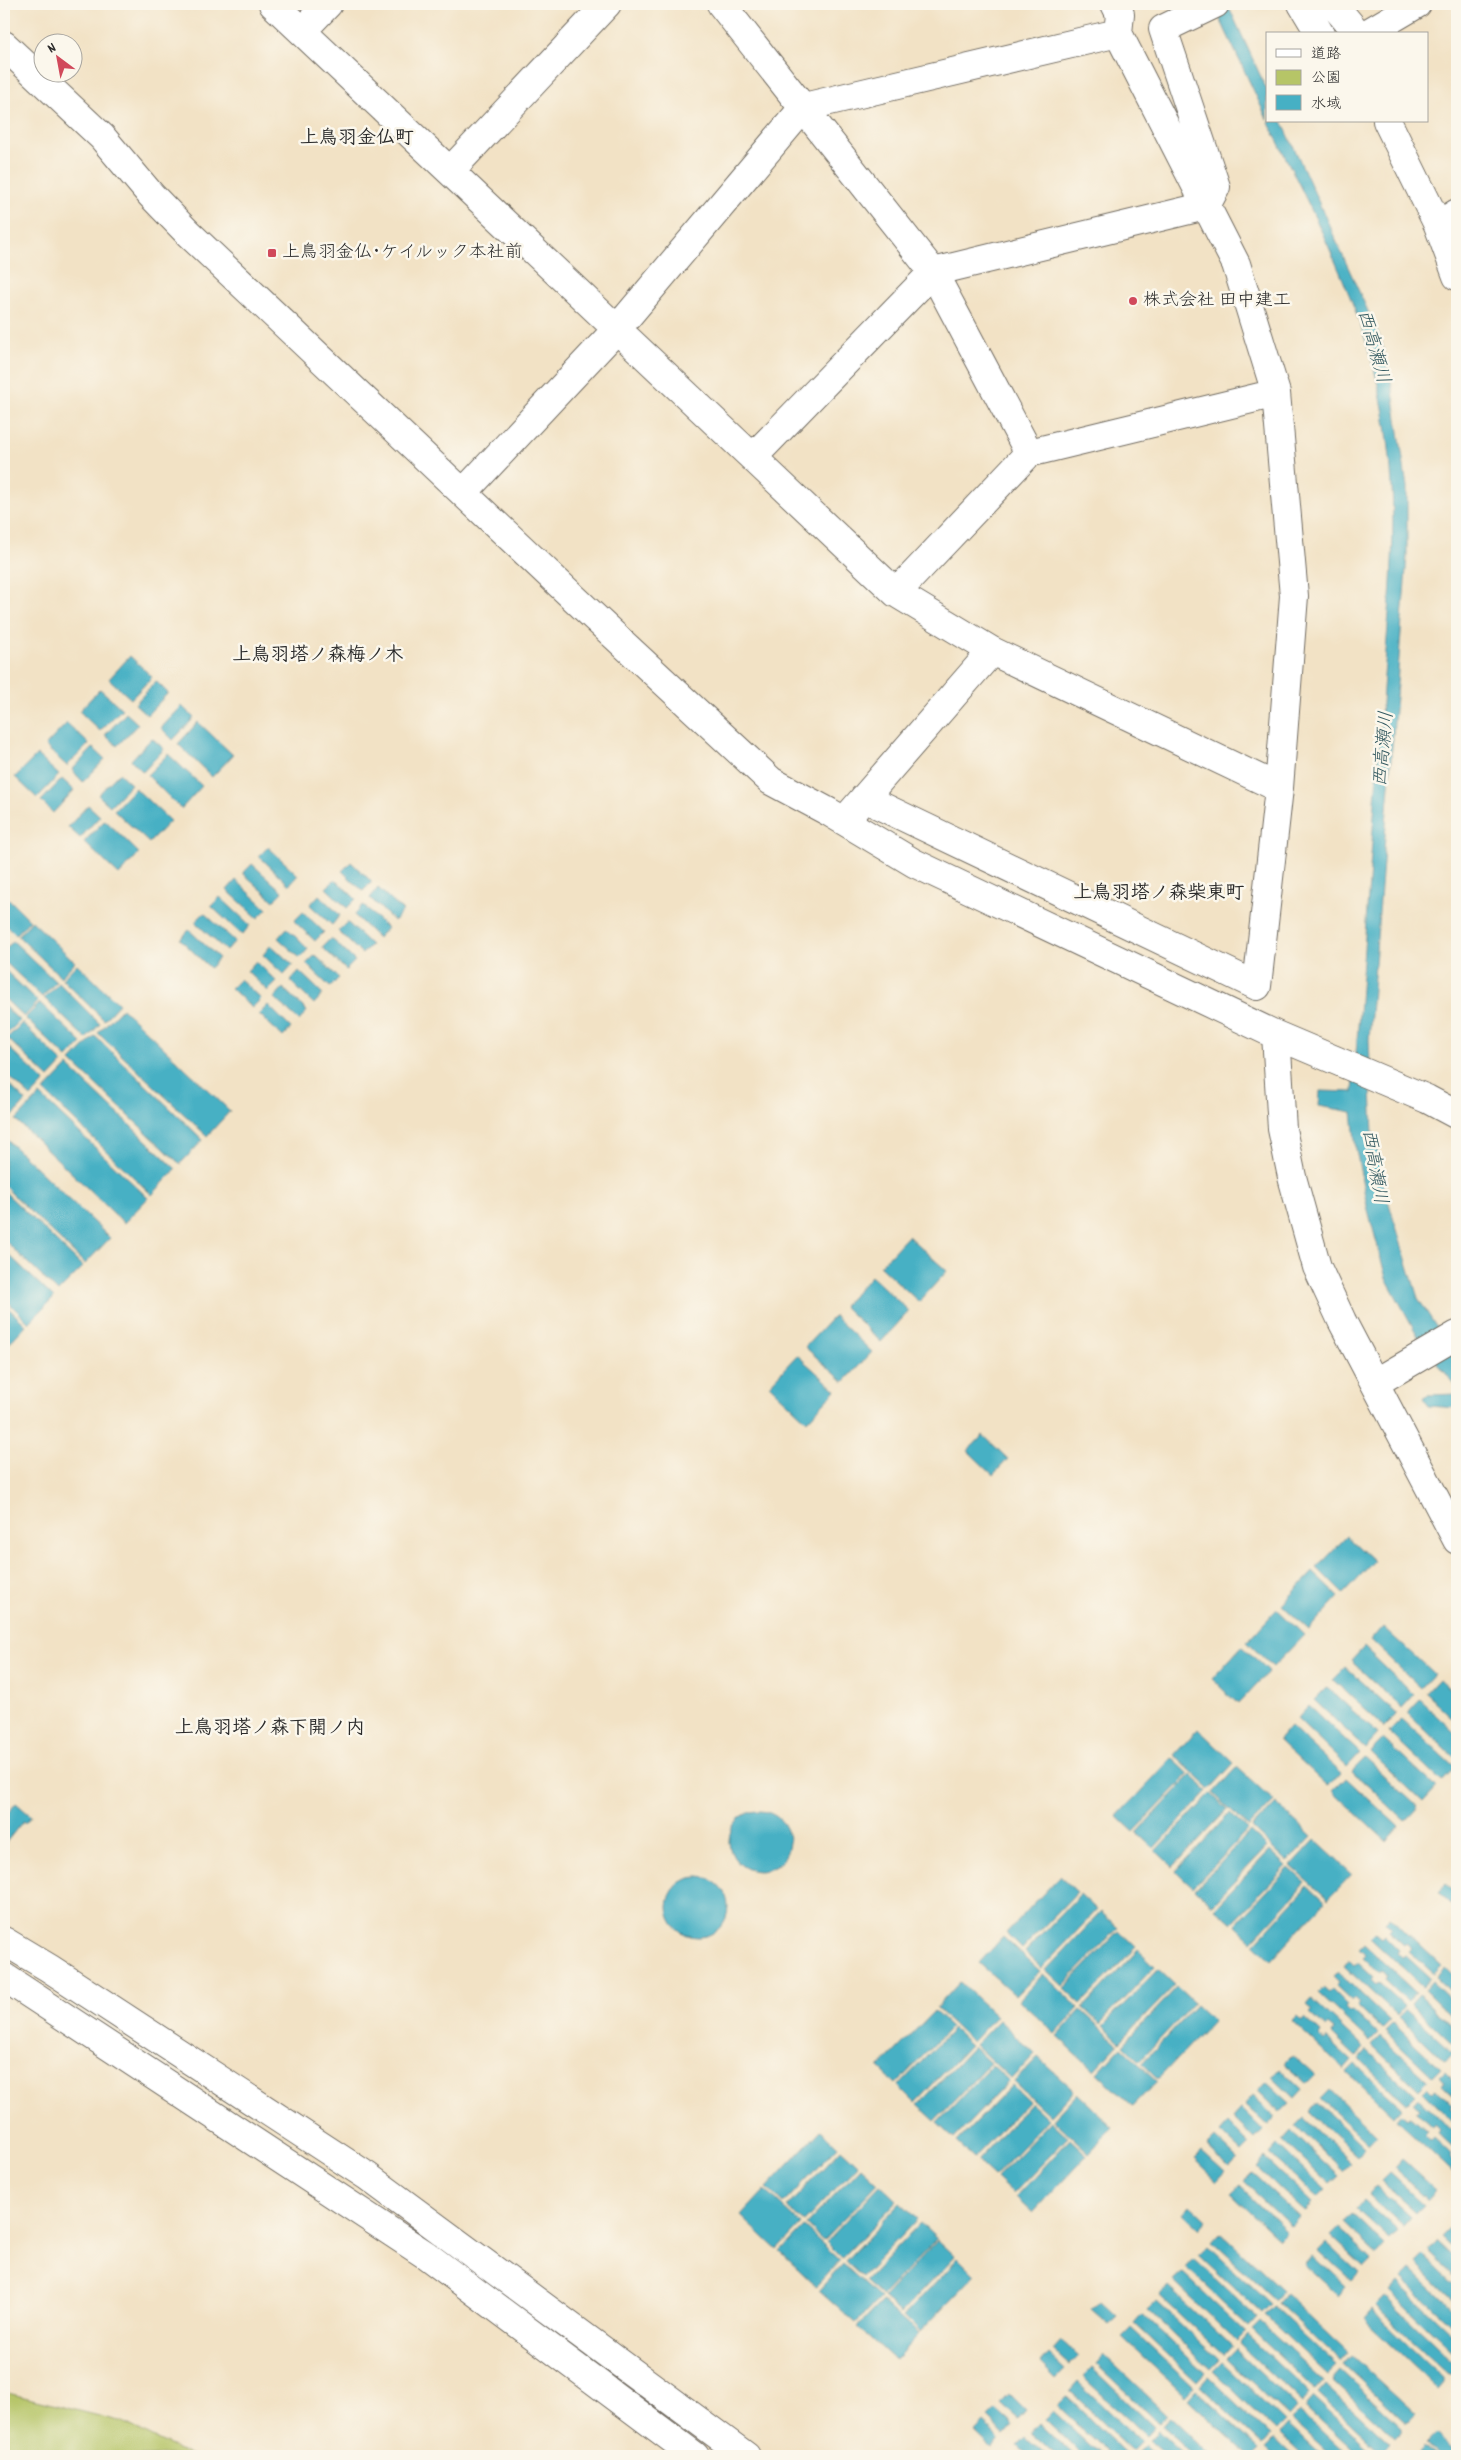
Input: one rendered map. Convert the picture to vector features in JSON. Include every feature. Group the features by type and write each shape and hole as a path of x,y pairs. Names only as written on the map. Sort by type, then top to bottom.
{"street":[{"path":"273,4 896,593 992,651 1279,788"},
{"path":"302,31 328,4"},
{"path":"450,170 607,4"},
{"path":"721,4 933,272 1029,453"},
{"path":"864,798 1257,986 1279,788 1294,596 1276,393 1236,264 1118,33 1120,14 1115,4"},
{"path":"753,458 933,272 1206,206 1216,187 1163,29 1215,4"},
{"path":"1302,4 1319,32"},
{"path":"1333,4 1356,32"},
{"path":"1369,32 1405,7"},
{"path":"463,493 617,329 804,107 1118,33"},
{"path":"4,45 102,137 151,195 188,233 771,781 845,821 914,863 1276,1036 1304,1046 1427,1099 1457,1115"},
{"path":"1388,122 1448,220 1457,276"},
{"path":"896,593 1029,453 1276,393"},
{"path":"845,821 992,651"},
{"path":"1276,1036 1282,1129 1292,1177 1317,1267 1381,1379 1457,1540"},
{"path":"1381,1379 1457,1335"},
{"path":"4,1941 49,1968 367,2176 736,2453"},
{"path":"4,1977 426,2255 695,2456"}],"green space":[{"path":"8,2393 123,2422 191,2456 4,2456 4,2400"}],"water":[{"path":"1213,4 1228,5 1266,88 1266,117"},
{"name":"西高瀬川","path":"1268,122 1282,122 1381,340 1393,391 1407,487 1407,556 1369,1040 1373,1135 1382,1167 1383,1184 1418,1298 1457,1360 1457,1388 1420,1340 1386,1278 1367,1206 1356,1149 1352,1112 1319,1106 1320,1091 1353,1092 1390,592 1393,520 1389,446 1374,370 1350,297 1319,226"},
{"path":"130,656 152,677 131,699 109,679"},
{"path":"156,681 168,693 147,715 135,704"},
{"path":"100,689 122,709 100,731 79,711"},
{"path":"182,706 194,718 173,740 161,728"},
{"path":"126,713 138,724 117,746 105,735"},
{"path":"198,722 233,755 212,777 178,744"},
{"path":"67,723 89,744 67,766 45,746"},
{"path":"152,738 164,749 143,772 131,760"},
{"path":"93,748 105,759 83,782 72,770"},
{"path":"168,754 202,786 181,809 147,775"},
{"path":"37,755 59,775 37,798 15,777"},
{"path":"119,773 131,784 110,806 98,795"},
{"path":"62,779 74,790 53,813 41,801"},
{"path":"135,788 170,821 149,843 114,810"},
{"path":"88,805 100,816 80,838 68,827"},
{"path":"105,820 139,853 119,875 84,842"},
{"path":"268,847 298,875 289,885 259,856"},
{"path":"351,862 372,882 363,891 342,871"},
{"path":"252,864 283,892 274,901 243,873"},
{"path":"335,879 356,899 347,908 326,888"},
{"path":"236,880 267,909 258,918 227,890"},
{"path":"378,888 403,911 394,921 370,898"},
{"path":"4,894 30,920 16,935 4,923"},
{"path":"319,895 340,915 332,925 310,905"},
{"path":"220,897 250,925 242,935 211,906"},
{"path":"363,905 387,928 378,938 354,915"},
{"path":"303,912 324,932 315,941 294,921"},
{"path":"204,913 235,941 226,951 195,922"},
{"path":"32,921 75,962 61,977 18,936"},
{"path":"347,922 371,945 362,954 338,931"},
{"path":"287,928 308,949 300,958 278,938"},
{"path":"189,930 219,958 210,968 180,939"},
{"path":"331,938 355,961 346,970 322,947"},
{"path":"13,941 56,982 42,997 4,961 4,951"},
{"path":"271,945 293,965 284,975 263,955"},
{"path":"315,955 339,978 330,987 306,964"},
{"path":"256,961 277,982 268,991 247,971"},
{"path":"77,964 119,1004 104,1020 62,979"},
{"path":"4,969 38,1002 24,1017 4,998"},
{"path":"299,971 323,994 314,1004 290,981"},
{"path":"240,979 261,999 252,1008 231,988"},
{"path":"59,983 100,1024 86,1039 44,998"},
{"path":"283,988 307,1011 299,1021 274,998"},
{"path":"40,1003 82,1043 67,1058 25,1018"},
{"path":"268,1005 291,1028 283,1037 259,1014"},
{"path":"4,1006 20,1021 5,1036 4,1034"},
{"path":"122,1008 230,1111 207,1136 98,1033"},
{"path":"22,1023 63,1063 49,1078 7,1038"},
{"path":"95,1036 203,1140 180,1164 71,1061"},
{"path":"4,1043 45,1082 31,1097 4,1072"},
{"path":"68,1066 176,1169 152,1195 44,1091"},
{"path":"4,1080 26,1101 12,1117 4,1109"},
{"path":"40,1095 148,1198 124,1223 16,1120"},
{"path":"4,1137 110,1238 85,1264 4,1186"},
{"path":"4,1191 83,1267 58,1292 4,1240"},
{"path":"908,1236 947,1271 919,1302 880,1266"},
{"path":"4,1250 54,1298 29,1323 4,1298"},
{"path":"871,1276 909,1311 881,1342 843,1306"},
{"path":"4,1304 26,1325 4,1349"},
{"path":"834,1316 872,1352 844,1382 805,1347"},
{"path":"797,1355 836,1390 807,1421 769,1385"},
{"path":"1457,1394 1457,1408 1429,1406 1423,1398 1428,1395"},
{"path":"983,1435 1008,1459 993,1475 968,1451"},
{"path":"1347,1536 1374,1561 1343,1594 1317,1568"},
{"path":"1313,1572 1339,1597 1309,1630 1282,1605"},
{"path":"1277,1609 1304,1635 1273,1667 1247,1642"},
{"path":"1383,1627 1434,1674 1421,1688 1371,1641"},
{"path":"1242,1646 1269,1671 1238,1704 1212,1679"},
{"path":"1364,1647 1414,1695 1402,1708 1351,1661"},
{"path":"1346,1667 1397,1714 1384,1727 1333,1680"},
{"path":"1439,1679 1457,1696 1457,1722 1426,1693"},
{"path":"1327,1687 1378,1734 1365,1748 1314,1700"},
{"path":"1420,1699 1457,1734 1457,1760 1407,1713"},
{"path":"1309,1706 1360,1753 1347,1767 1297,1719"},
{"path":"1402,1719 1455,1768 1442,1782 1389,1732"},
{"path":"1290,1726 1341,1773 1328,1787 1278,1740"},
{"path":"1198,1729 1234,1763 1210,1789 1174,1755"},
{"path":"1383,1739 1436,1788 1423,1802 1370,1752"},
{"path":"1172,1758 1189,1774 1134,1832 1117,1816"},
{"path":"1365,1758 1418,1807 1405,1821 1352,1771"},
{"path":"1237,1767 1274,1801 1249,1827 1213,1793"},
{"path":"1191,1775 1208,1791 1154,1849 1137,1833"},
{"path":"1346,1778 1399,1827 1386,1841 1333,1791"},
{"path":"1211,1794 1228,1809 1173,1867 1156,1851"},
{"path":"16,1803 31,1816 25,1823 23,1821 4,1845 4,1818"},
{"path":"1276,1803 1312,1837 1288,1862 1252,1828"},
{"path":"753,1811 765,1811 776,1816 784,1824 789,1835 787,1853 776,1866 765,1871 753,1871 742,1866 734,1858 729,1847 729,1835 734,1824 742,1816"},
{"path":"1230,1813 1248,1829 1193,1887 1176,1871"},
{"path":"1250,1831 1267,1847 1212,1905 1195,1889"},
{"path":"1315,1840 1352,1874 1328,1899 1291,1866"},
{"path":"1270,1850 1287,1866 1232,1923 1215,1908"},
{"path":"1289,1868 1306,1883 1252,1941 1235,1925"},
{"path":"1060,1876 1077,1892 1022,1949 1006,1933"},
{"path":"692,1877 704,1877 715,1882 723,1890 728,1901 726,1919 715,1932 704,1937 692,1937 681,1932 673,1924 668,1913 668,1901 673,1890 681,1882"},
{"path":"1446,1884 1457,1894 1457,1910 1439,1892"},
{"path":"1308,1886 1325,1902 1271,1960 1254,1944"},
{"path":"1080,1894 1097,1910 1042,1968 1025,1952"},
{"path":"1101,1912 1118,1928 1063,1986 1046,1970"},
{"path":"1390,1917 1442,1966 1434,1974 1409,1951 1412,1948 1406,1943 1404,1945 1388,1931 1391,1928 1385,1922"},
{"path":"1119,1931 1136,1947 1081,2004 1064,1988"},
{"path":"1375,1933 1381,1938 1384,1935 1399,1950 1397,1953 1402,1958 1406,1956 1430,1978 1422,1987 1370,1938"},
{"path":"1003,1937 1040,1971 1016,1996 979,1963"},
{"path":"1364,1944 1416,1993 1408,2002 1384,1979 1386,1976 1381,1970 1378,1972 1362,1958 1365,1955 1359,1949"},
{"path":"1138,1950 1155,1966 1100,2024 1083,2008"},
{"path":"1349,1960 1354,1965 1357,1963 1373,1978 1371,1981 1376,1986 1379,1983 1404,2006 1396,2015 1344,1966"},
{"path":"1445,1968 1457,1980 1457,1996 1436,1977"},
{"path":"1158,1969 1175,1985 1120,2042 1103,2026"},
{"path":"1338,1972 1390,2021 1382,2029 1358,2006 1360,2003 1355,1998 1352,2001 1336,1986 1339,1983 1333,1977"},
{"path":"1043,1974 1079,2008 1055,2034 1019,2000"},
{"path":"1432,1981 1457,2005 1457,2022 1424,1990"},
{"path":"960,1982 996,2016 972,2042 936,2008"},
{"path":"1177,1987 1194,2003 1139,2061 1123,2045"},
{"path":"1323,1988 1329,1993 1332,1990 1347,2005 1345,2008 1350,2013 1353,2011 1378,2034 1370,2042 1318,1993"},
{"path":"1419,1995 1457,2031 1457,2048 1411,2004"},
{"path":"1312,1999 1364,2048 1356,2057 1332,2034 1334,2030 1328,2025 1326,2028 1310,2013 1313,2010 1307,2005"},
{"path":"1196,2005 1213,2021 1158,2079 1142,2063"},
{"path":"1406,2009 1454,2054 1445,2062 1398,2017"},
{"path":"1081,2010 1118,2044 1094,2070 1057,2036"},
{"path":"934,2011 951,2027 896,2084 879,2068"},
{"path":"1297,2016 1302,2021 1305,2018 1321,2033 1319,2036 1325,2041 1327,2038 1352,2061 1344,2070 1292,2021"},
{"path":"999,2020 1035,2054 1011,2079 975,2045"},
{"path":"1393,2023 1440,2068 1432,2076 1385,2031"},
{"path":"953,2029 970,2045 915,2103 898,2086"},
{"path":"1380,2036 1428,2081 1419,2090 1372,2045"},
{"path":"973,2047 990,2063 935,2121 918,2105"},
{"path":"1121,2047 1157,2081 1133,2106 1097,2073"},
{"path":"1367,2050 1415,2095 1406,2104 1359,2059"},
{"path":"1292,2055 1315,2076 1307,2084 1284,2063"},
{"path":"1038,2057 1074,2090 1050,2116 1014,2082"},
{"path":"1355,2064 1402,2108 1394,2117 1347,2072"},
{"path":"992,2065 1009,2081 954,2139 937,2123"},
{"path":"1280,2068 1302,2089 1294,2098 1272,2077"},
{"path":"1444,2071 1457,2084 1457,2099 1442,2085 1444,2082 1439,2076"},
{"path":"1266,2082 1289,2103 1280,2112 1258,2091"},
{"path":"1012,2085 1029,2101 974,2158 957,2142"},
{"path":"1428,2087 1433,2092 1436,2089 1452,2104 1450,2107 1455,2112 1457,2111 1457,2125 1423,2092"},
{"path":"1330,2090 1377,2135 1369,2144 1321,2099"},
{"path":"1077,2093 1113,2127 1089,2153 1053,2119"},
{"path":"1253,2096 1276,2117 1268,2126 1245,2105"},
{"path":"1418,2098 1457,2135 1456,2150 1438,2133 1440,2130 1434,2124 1432,2127 1416,2112 1419,2109 1413,2104"},
{"path":"1031,2103 1048,2119 994,2177 977,2161"},
{"path":"1318,2103 1365,2148 1357,2157 1309,2112"},
{"path":"1241,2109 1263,2131 1255,2139 1233,2118"},
{"path":"1402,2114 1408,2119 1411,2117 1427,2131 1424,2134 1430,2140 1433,2137 1451,2154 1449,2157 1454,2163 1457,2160 1457,2176 1397,2120"},
{"path":"1304,2118 1351,2163 1343,2171 1296,2126"},
{"path":"1051,2121 1068,2137 1013,2194 996,2178"},
{"path":"1228,2123 1250,2145 1242,2153 1220,2132"},
{"path":"821,2130 838,2146 783,2204 767,2188"},
{"path":"1291,2131 1339,2176 1330,2184 1283,2140"},
{"path":"1215,2138 1237,2159 1229,2167 1207,2146"},
{"path":"1070,2139 1087,2155 1033,2213 1016,2197"},
{"path":"1278,2145 1326,2190 1318,2198 1270,2154"},
{"path":"841,2149 858,2165 804,2222 787,2207"},
{"path":"1202,2151 1225,2172 1217,2181 1194,2159"},
{"path":"1265,2158 1313,2203 1305,2212 1257,2167"},
{"path":"1402,2159 1436,2190 1428,2199 1394,2168"},
{"path":"861,2167 878,2183 823,2241 806,2225"},
{"path":"1252,2173 1300,2217 1292,2226 1244,2181"},
{"path":"1390,2173 1424,2204 1416,2212 1382,2181"},
{"path":"880,2185 897,2201 842,2258 826,2242"},
{"path":"1240,2186 1287,2231 1279,2239 1231,2194"},
{"path":"1377,2186 1411,2217 1403,2226 1369,2195"},
{"path":"765,2190 801,2224 777,2250 741,2216"},
{"path":"1364,2200 1398,2231 1390,2240 1356,2209"},
{"path":"900,2203 917,2219 862,2277 845,2261"},
{"path":"1190,2204 1207,2220 1199,2229 1182,2213"},
{"path":"1352,2214 1385,2245 1377,2254 1344,2223"},
{"path":"920,2223 937,2239 882,2296 865,2281"},
{"path":"804,2227 840,2260 816,2286 780,2252"},
{"path":"1339,2228 1372,2259 1364,2267 1331,2236"},
{"path":"1450,2228 1457,2235 1457,2252 1441,2237"},
{"path":"1220,2232 1283,2291 1275,2300 1212,2241"},
{"path":"938,2240 955,2256 901,2313 883,2298"},
{"path":"1326,2242 1359,2273 1352,2281 1318,2250"},
{"path":"1437,2242 1457,2261 1457,2278 1429,2251"},
{"path":"1208,2246 1271,2305 1262,2314 1199,2255"},
{"path":"1312,2255 1346,2286 1338,2295 1304,2264"},
{"path":"1424,2256 1457,2287 1457,2304 1416,2264"},
{"path":"958,2258 975,2275 920,2332 904,2316"},
{"path":"1194,2259 1257,2318 1249,2327 1186,2268"},
{"path":"843,2264 880,2298 856,2323 819,2290"},
{"path":"1411,2270 1457,2313 1457,2330 1402,2279"},
{"path":"1182,2273 1245,2332 1236,2341 1173,2281"},
{"path":"1398,2283 1457,2339 1457,2355 1390,2292"},
{"path":"1168,2287 1231,2346 1223,2355 1160,2296"},
{"path":"1286,2294 1349,2353 1341,2362 1278,2303"},
{"path":"1385,2297 1457,2365 1457,2371 1454,2374 1450,2375 1376,2306"},
{"path":"1100,2300 1117,2316 1108,2324 1091,2309"},
{"path":"882,2301 919,2334 895,2360 858,2326"},
{"path":"1156,2301 1219,2360 1210,2369 1148,2310"},
{"path":"1274,2307 1337,2366 1328,2375 1265,2316"},
{"path":"1372,2310 1445,2379 1445,2383 1439,2390 1364,2319"},
{"path":"1142,2314 1205,2373 1197,2382 1134,2323"},
{"path":"1260,2322 1323,2381 1315,2390 1252,2330"},
{"path":"1131,2328 1194,2387 1185,2396 1122,2337"},
{"path":"1247,2335 1310,2394 1302,2403 1239,2344"},
{"path":"1061,2341 1078,2357 1070,2365 1053,2350"},
{"path":"1235,2349 1297,2408 1289,2417 1226,2358"},
{"path":"1048,2354 1065,2370 1056,2379 1040,2363"},
{"path":"1104,2355 1167,2414 1159,2423 1096,2364"},
{"path":"1352,2356 1416,2415 1409,2422 1405,2422 1344,2365"},
{"path":"1222,2362 1285,2422 1276,2431 1213,2371"},
{"path":"1092,2368 1154,2427 1146,2436 1083,2377"},
{"path":"1340,2370 1401,2427 1401,2432 1395,2438 1332,2379"},
{"path":"1208,2377 1271,2436 1263,2445 1200,2386"},
{"path":"1078,2383 1141,2442 1132,2451 1070,2392"},
{"path":"1326,2384 1390,2443 1384,2450 1379,2450 1318,2393"},
{"path":"1196,2390 1259,2449 1252,2456 1249,2456 1188,2399"},
{"path":"1010,2395 1026,2411 1018,2420 1001,2404"},
{"path":"1066,2396 1128,2456 1111,2456 1057,2405"},
{"path":"1314,2397 1375,2456 1360,2456 1306,2406"},
{"path":"996,2410 1013,2425 1005,2434 988,2418"},
{"path":"1053,2411 1102,2456 1084,2456 1045,2419"},
{"path":"1301,2411 1349,2456 1331,2456 1292,2420"},
{"path":"1170,2417 1211,2456 1194,2456 1162,2426"},
{"path":"984,2423 1000,2438 992,2448 975,2432"},
{"path":"1040,2424 1075,2456 1057,2456 1032,2433"},
{"path":"1288,2425 1321,2456 1303,2456 1280,2434"},
{"path":"1158,2431 1185,2456 1167,2456 1149,2440"},
{"path":"1436,2434 1457,2456 1439,2456 1426,2444"},
{"path":"1027,2437 1047,2456 1029,2456 1018,2446"},
{"path":"1275,2439 1293,2456 1275,2456 1266,2448"},
{"path":"1145,2445 1157,2456 1139,2456 1136,2454"},
{"path":"1424,2446 1435,2456 1414,2456"}],"place":[{"name":"上鳥羽金仏･ケイルック本社前","path":"272,253"},
{"name":"株式会社 田中建工","path":"1133,301"}],"district":[{"name":"上鳥羽金仏町","path":"357,139"},
{"name":"上鳥羽塔ノ森梅ノ木","path":"318,656"},
{"name":"上鳥羽塔ノ森柴東町","path":"1159,894"},
{"name":"上鳥羽塔ノ森下開ノ内","path":"270,1729"}]}
